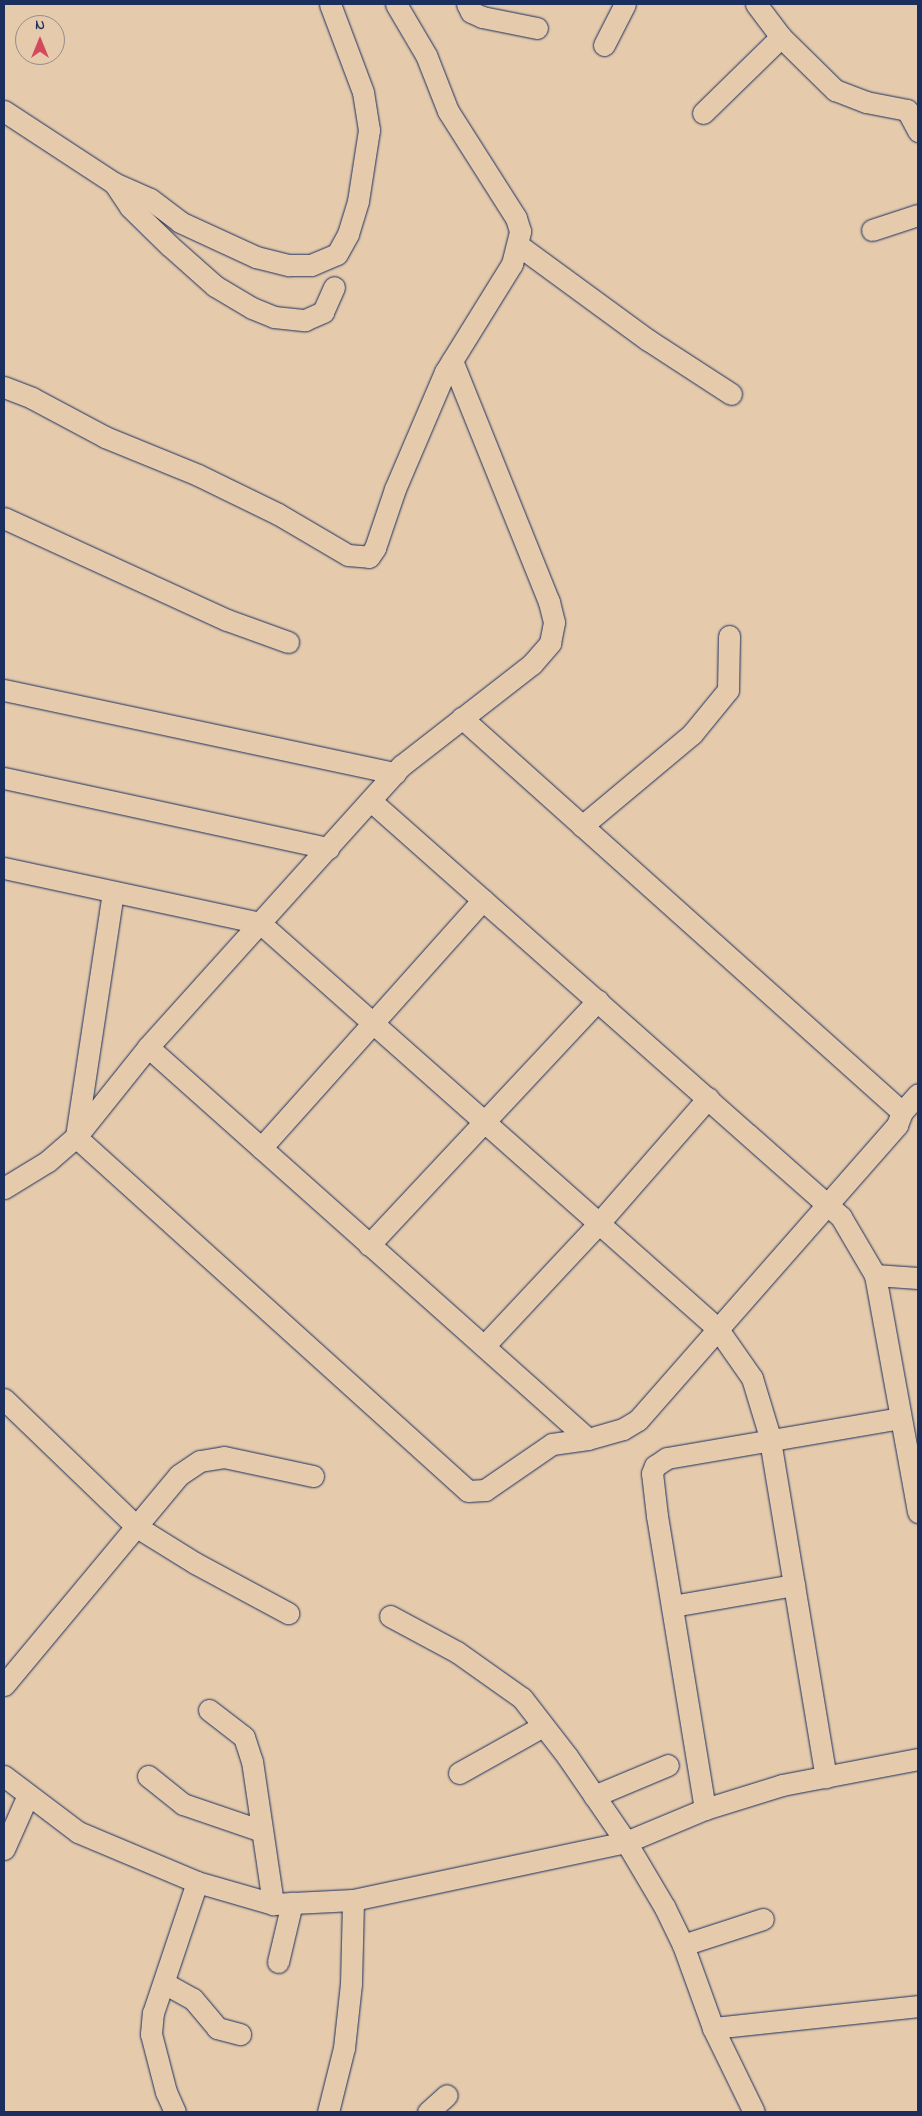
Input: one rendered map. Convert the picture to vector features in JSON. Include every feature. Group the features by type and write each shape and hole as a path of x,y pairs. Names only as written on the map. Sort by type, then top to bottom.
{"street":[{"path":"4,111 114,183 150,199 180,222 256,257 289,265 311,266 338,254 348,234 358,201 370,130 363,92 330,4"},
{"path":"4,387 32,398 105,437 236,493 360,558 369,557 375,548 395,489 452,361 512,264 520,231 516,218 448,111 426,55 396,4"},
{"path":"467,4 471,12 482,17 538,28"},
{"path":"604,45 625,4"},
{"path":"756,4 781,37 835,90 866,102 913,110 918,131"},
{"path":"703,113 781,37"},
{"path":"114,183 130,207 170,246 215,286 252,308 274,317 305,320 323,312 334,287"},
{"path":"872,230 918,215"},
{"path":"518,245 648,340 731,394"},
{"path":"4,1188 48,1160 76,1137 148,1047 395,773 419,750 544,652 554,632 554,622 549,602 452,361"},
{"path":"4,518 227,620 288,642"},
{"path":"582,826 692,734 728,690 730,636"},
{"path":"4,690 395,773"},
{"path":"462,718 902,1112"},
{"path":"4,778 329,848"},
{"path":"371,801 828,1203 849,1229 875,1275 918,1512"},
{"path":"4,868 260,923 717,1328 752,1378 770,1439 826,1777"},
{"path":"76,1137 113,892"},
{"path":"261,1148 483,900"},
{"path":"370,1244 598,1000"},
{"path":"148,1047 588,1439"},
{"path":"76,1137 468,1491 485,1490 552,1444 588,1439 623,1429 638,1420 901,1121 902,1112 918,1094"},
{"path":"484,1346 599,1224 708,1098"},
{"path":"875,1275 918,1278"},
{"path":"4,1399 138,1527 194,1563 288,1613"},
{"path":"705,1809 657,1516 652,1473 655,1466 666,1458 900,1418"},
{"path":"4,1685 61,1613 138,1527 179,1475 200,1460 224,1457 314,1476"},
{"path":"672,1606 794,1585"},
{"path":"390,1616 457,1652 522,1698 543,1726 626,1842 666,1908 683,1945 713,2028 754,2112"},
{"path":"210,1710 244,1737 252,1761 262,1831 283,1904 278,1962"},
{"path":"459,1773 543,1726"},
{"path":"4,1776 78,1832 197,1882 283,1904 354,1900 626,1842 705,1809 782,1785 918,1759"},
{"path":"594,1796 668,1765"},
{"path":"148,1776 183,1804 262,1831"},
{"path":"4,1849 28,1795"},
{"path":"175,2112 166,2092 151,2034 154,2013 197,1882"},
{"path":"328,2112 345,2039 351,1984 354,1900"},
{"path":"683,1945 762,1919"},
{"path":"164,1983 194,1999 218,2028 240,2034"},
{"path":"713,2028 918,2006"},
{"path":"428,2112 447,2095"}]}
